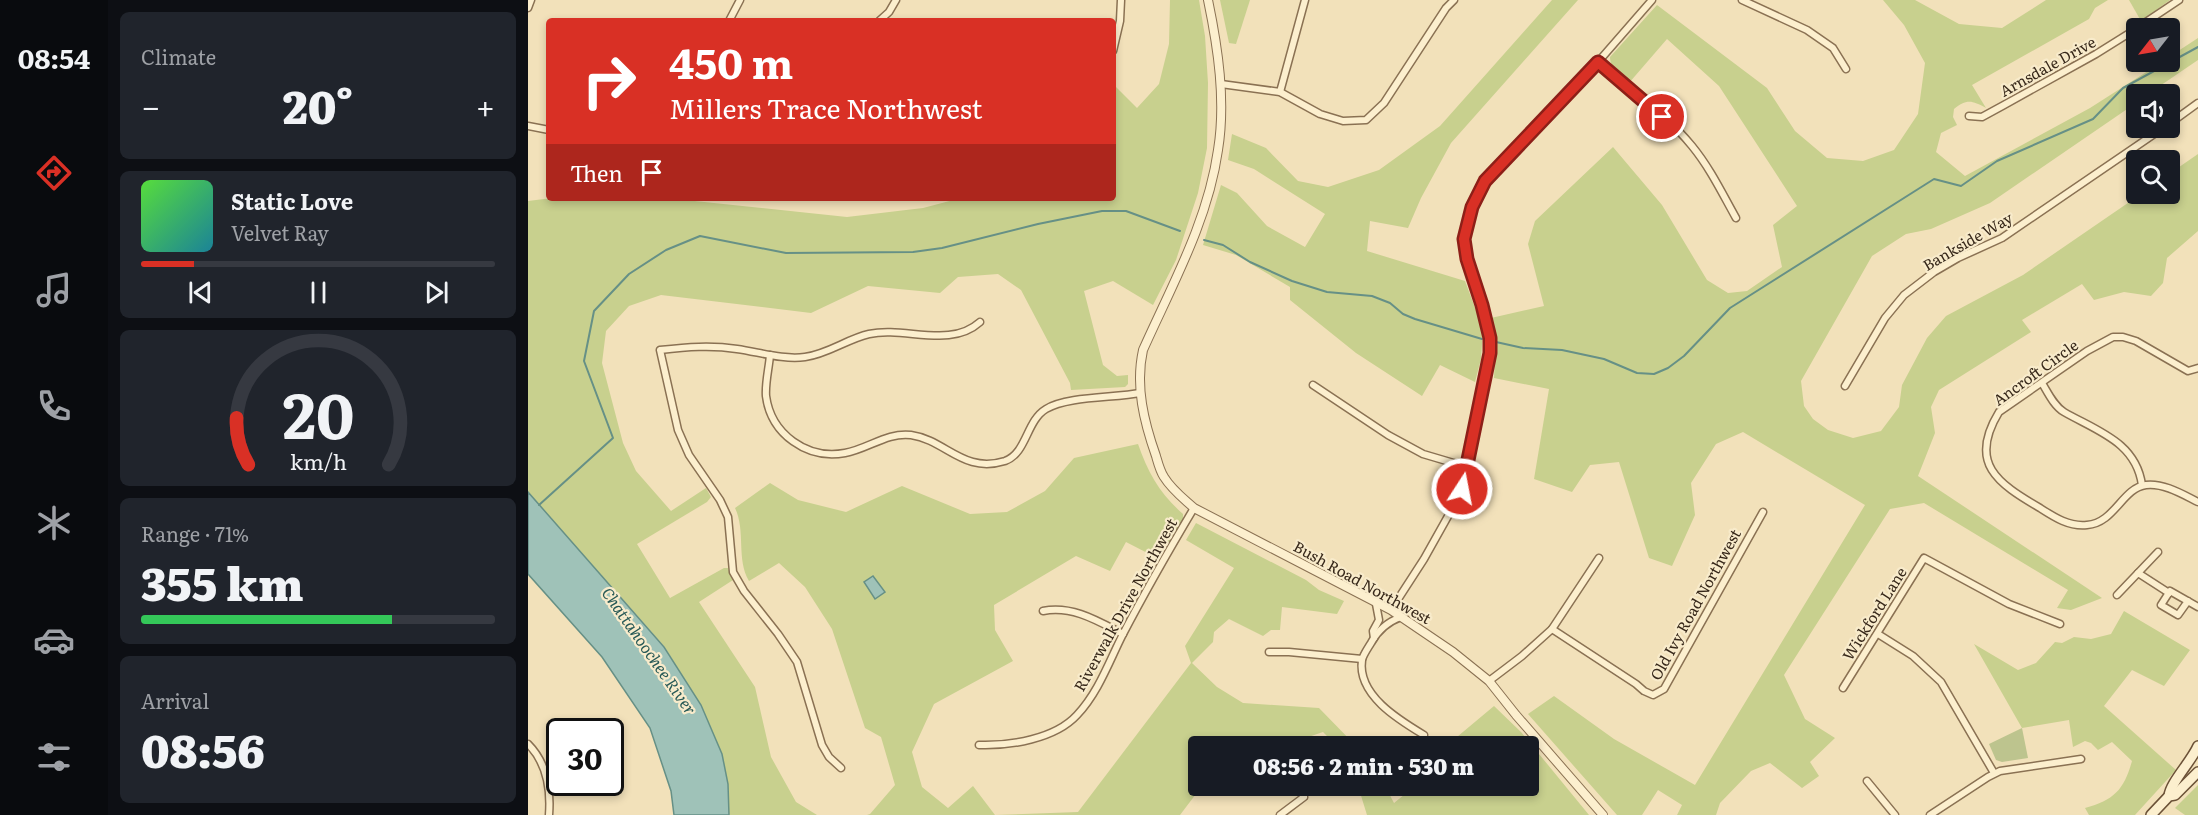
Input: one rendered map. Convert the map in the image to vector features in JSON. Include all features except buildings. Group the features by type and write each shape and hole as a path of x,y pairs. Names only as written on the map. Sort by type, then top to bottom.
{"main road":[{"path":"2169,796 2169,789 2192,759 2198,746"},
{"path":"2151,815 2169,796 2175,795 2198,772"}],"street":[{"path":"528,8 531,0"},
{"path":"731,18 740,0"},
{"path":"882,18 896,0"},
{"path":"1116,38 1121,0"},
{"path":"770,355 766,394 772,419 787,438 810,451 834,454 846,453 901,434 918,436 972,464 991,464 1006,460 1016,454 1035,418 1046,409 1063,401 1140,393 1140,366 1143,350 1187,258 1209,192 1219,149 1221,84 1208,0"},
{"path":"1280,92 1305,0"},
{"path":"1221,84 1280,92 1320,114 1343,121 1366,120 1384,104 1446,8 1454,0"},
{"path":"1391,610 1424,559 1461,493 1490,353 1490,338 1467,259 1464,239 1472,207 1485,181 1598,62 1652,0"},
{"path":"1742,0 1807,30 1833,48 1846,69"},
{"name":"Arnsdale Drive","path":"2152,18 2179,0"},
{"name":"Arnsdale Drive","path":"1969,116 1982,117 2126,35"},
{"path":"1598,62 1690,144 1715,180 1736,218"},
{"path":"2180,116 2198,104"},
{"path":"528,126 546,129"},
{"name":"Bankside Way","path":"1845,386 1885,318 1904,295 1958,258 2002,238 2148,138"},
{"path":"841,768 829,757 822,745 797,662 744,591 733,572 728,517 720,500 689,455 678,430 660,350 700,345 804,358 869,334 907,332 961,334 971,330 980,322"},
{"name":"Ancroft Circle","path":"2142,485 2125,498 2109,517 2090,525 2078,526 2067,523 2002,484 1993,474 1986,453 1991,425 1999,412 2087,351 2113,337 2136,341 2188,370 2198,368"},
{"path":"2042,383 2057,406 2064,412 2108,436 2129,452 2141,475 2142,485 2162,486 2198,502"},
{"path":"1313,385 1388,435 1423,454 1467,467"},
{"name":"Bush Road Northwest","path":"1140,393 1148,434 1163,476 1177,493 1194,508 1391,610 1445,646 1490,681 1516,715 1604,815"},
{"name":"Riverwalk Drive Northwest","path":"979,745 995,746 1048,733 1076,716 1093,693 1123,634 1194,508"},
{"name":"Old Ivy Road Northwest","path":"1552,629 1644,691 1653,695 1658,694 1664,689 1763,512"},
{"path":"2116,595 2158,552"},
{"path":"1490,681 1552,629 1599,558"},
{"name":"Wickford Lane","path":"1843,688 1924,558 2009,604 2060,624"},
{"path":"2138,573 2169,593 2170,591 2198,607"},
{"path":"2169,593 2161,606 2178,615 2188,601"},
{"path":"1374,638 1373,631 1380,618 1376,604"},
{"path":"1043,611 1055,608 1067,610 1094,618 1123,634"},
{"path":"1401,617 1387,622 1374,638 1362,659 1365,682 1374,697 1394,715 1424,735"},
{"path":"1878,634 1913,656 1941,682 1974,735 1994,773"},
{"path":"1269,652 1362,659"},
{"path":"528,744 537,753 548,781 549,815"},
{"path":"1930,815 1994,773 2081,759"},
{"path":"1867,781 1895,815"},
{"path":"1280,815 1304,797"}],"green space":[{"path":"1170,0 1199,0 1205,36 1208,83 1207,148 1198,193 1176,260 1153,305 1113,281 1084,291 1103,365 1117,376 1128,375 1128,384 1125,387 1071,390 1070,383 1021,290 998,274 958,277 940,293 868,286 811,313 661,295 629,306 606,331 602,363 623,443 636,471 671,511 706,488 711,497 707,502 637,544 670,598 724,568 728,568 733,580 699,602 755,687 771,757 796,802 817,815 729,815 728,784 722,754 701,705 664,646 528,492 528,201 546,199 546,201 695,201 847,217 923,208 950,201 1116,201 1116,87 1137,108 1159,84 1169,44"},
{"path":"1220,0 1250,0 1236,44 1229,43"},
{"path":"1552,0 1578,0 1451,143 1421,198 1408,228 1370,221 1367,251 1465,281 1483,329 1481,359 1475,382 1440,365 1422,396 1356,353 1290,300 1290,287 1236,255 1203,245 1221,185 1237,193 1267,226 1305,247 1325,214 1254,169 1228,160 1232,134 1266,148 1298,181 1328,187 1379,170 1440,126"},
{"path":"1883,0 1915,0 1959,24 2002,28 2046,0 2108,0 2095,8 2089,19 1972,85 1986,108 1969,102 1954,109 1953,117 1957,125 1941,133 1936,152 1965,176 2090,108 2126,85 2126,110 1990,203 1931,229 1906,234 1872,256 1801,381 1804,406 1813,419 1828,430 1853,438 1881,431 1899,407 1902,385 1927,338 1946,316 2023,275 2126,204 2180,204 2180,166 2198,154 2198,231 2167,258 2163,283 2151,296 2124,292 2094,300 2082,284 2022,320 2031,332 1939,390 1931,407 1935,433 1918,476 2102,598 2071,610 2057,608 2068,590 1924,503 1890,509 1784,675 1805,719 1835,738 1810,762 1819,776 1802,788 1770,763 1751,771 1720,803 1716,815 1677,815 1682,805 1658,790 1642,815 1617,815 1528,714 1554,696 1614,739 1695,785 1865,505 1743,432 1716,444 1691,483 1695,515 1672,566 1649,558 1619,462 1590,465 1572,492 1534,479 1549,389 1494,378 1496,335 1491,318 1544,306 1528,244 1535,221 1613,147 1662,205 1707,280 1728,293 1747,291 1782,267 1773,225 1797,206 1719,86 1667,39 1629,83 1610,61 1610,57 1657,5 1767,88 1795,131 1827,158 1863,161 1894,150 1918,114 1925,63 1904,25"},
{"path":"2129,0 2170,0 2145,18 2139,18"},
{"path":"2198,38 2198,60 2163,84 2128,84 2146,72 2180,72 2180,50"},
{"path":"1138,444 1156,482 1183,514 1183,519 1159,559 1126,542 1110,571 1076,556 994,605 995,630 1013,661 934,704 912,752 922,787 948,808 973,786 995,815 867,815 895,785 881,737 865,728 832,629 805,587 779,563 749,581 743,564 740,526 735,508 770,483 798,500 846,512 902,486 970,514 1007,512 1045,491 1074,458"},
{"path":"1196,523 1306,580 1319,590 1344,601 1337,614 1282,607 1280,630 1271,630 1263,636 1229,619 1214,632 1213,642 1192,663 1217,687 1243,703 1319,708 1346,736 1327,736 1323,732 1311,736 1188,736 1188,796 1194,796 1180,815 995,815 1078,812 1191,663 1185,646 1234,568 1186,540"},
{"path":"2124,611 2190,650 2164,686 2132,670 2104,706 2176,770 2135,815 2089,815 2085,808 2111,797 2121,787 2132,761 2112,742 2098,750 2085,741 2073,747 2069,720 2022,728 1974,644 2018,670 2036,663 2055,642 2062,643 2074,637 2091,639 2111,634"},
{"path":"1494,706 1524,736 1458,736"},
{"path":"2022,728 2028,758 2002,762 1996,760 1989,744"},
{"path":"1539,754 1589,815 1367,815 1361,796 1390,796 1394,803 1403,796 1539,796"},
{"path":"2198,785 2198,815 2185,815 2175,808"}],"water":[{"name":"Chattahoochee River","path":"528,492 664,647 701,705 722,754 728,784 729,815 674,815 671,791 650,728 602,657 528,574"},
{"path":"873,576 885,592 875,599 864,582"}],"waterway":[{"path":"1496,342 1523,348 1562,350 1604,359 1637,373 1654,374 1668,368 1684,356 1730,308 1934,179 1961,186 1997,161 2093,119 2123,88 2198,47"},
{"path":"539,505 613,438 584,361 594,311 629,274 666,250 700,236 786,253 913,252 942,248 1102,211 1126,211 1180,231"},
{"path":"1204,240 1223,245 1250,262 1292,281 1327,292 1372,296 1390,303 1403,314 1415,319 1482,339"}],"route":[{"path":"1462,489 1490,353 1490,338 1482,305 1471,275 1464,239 1472,207 1485,181 1598,62 1662,117"}]}
